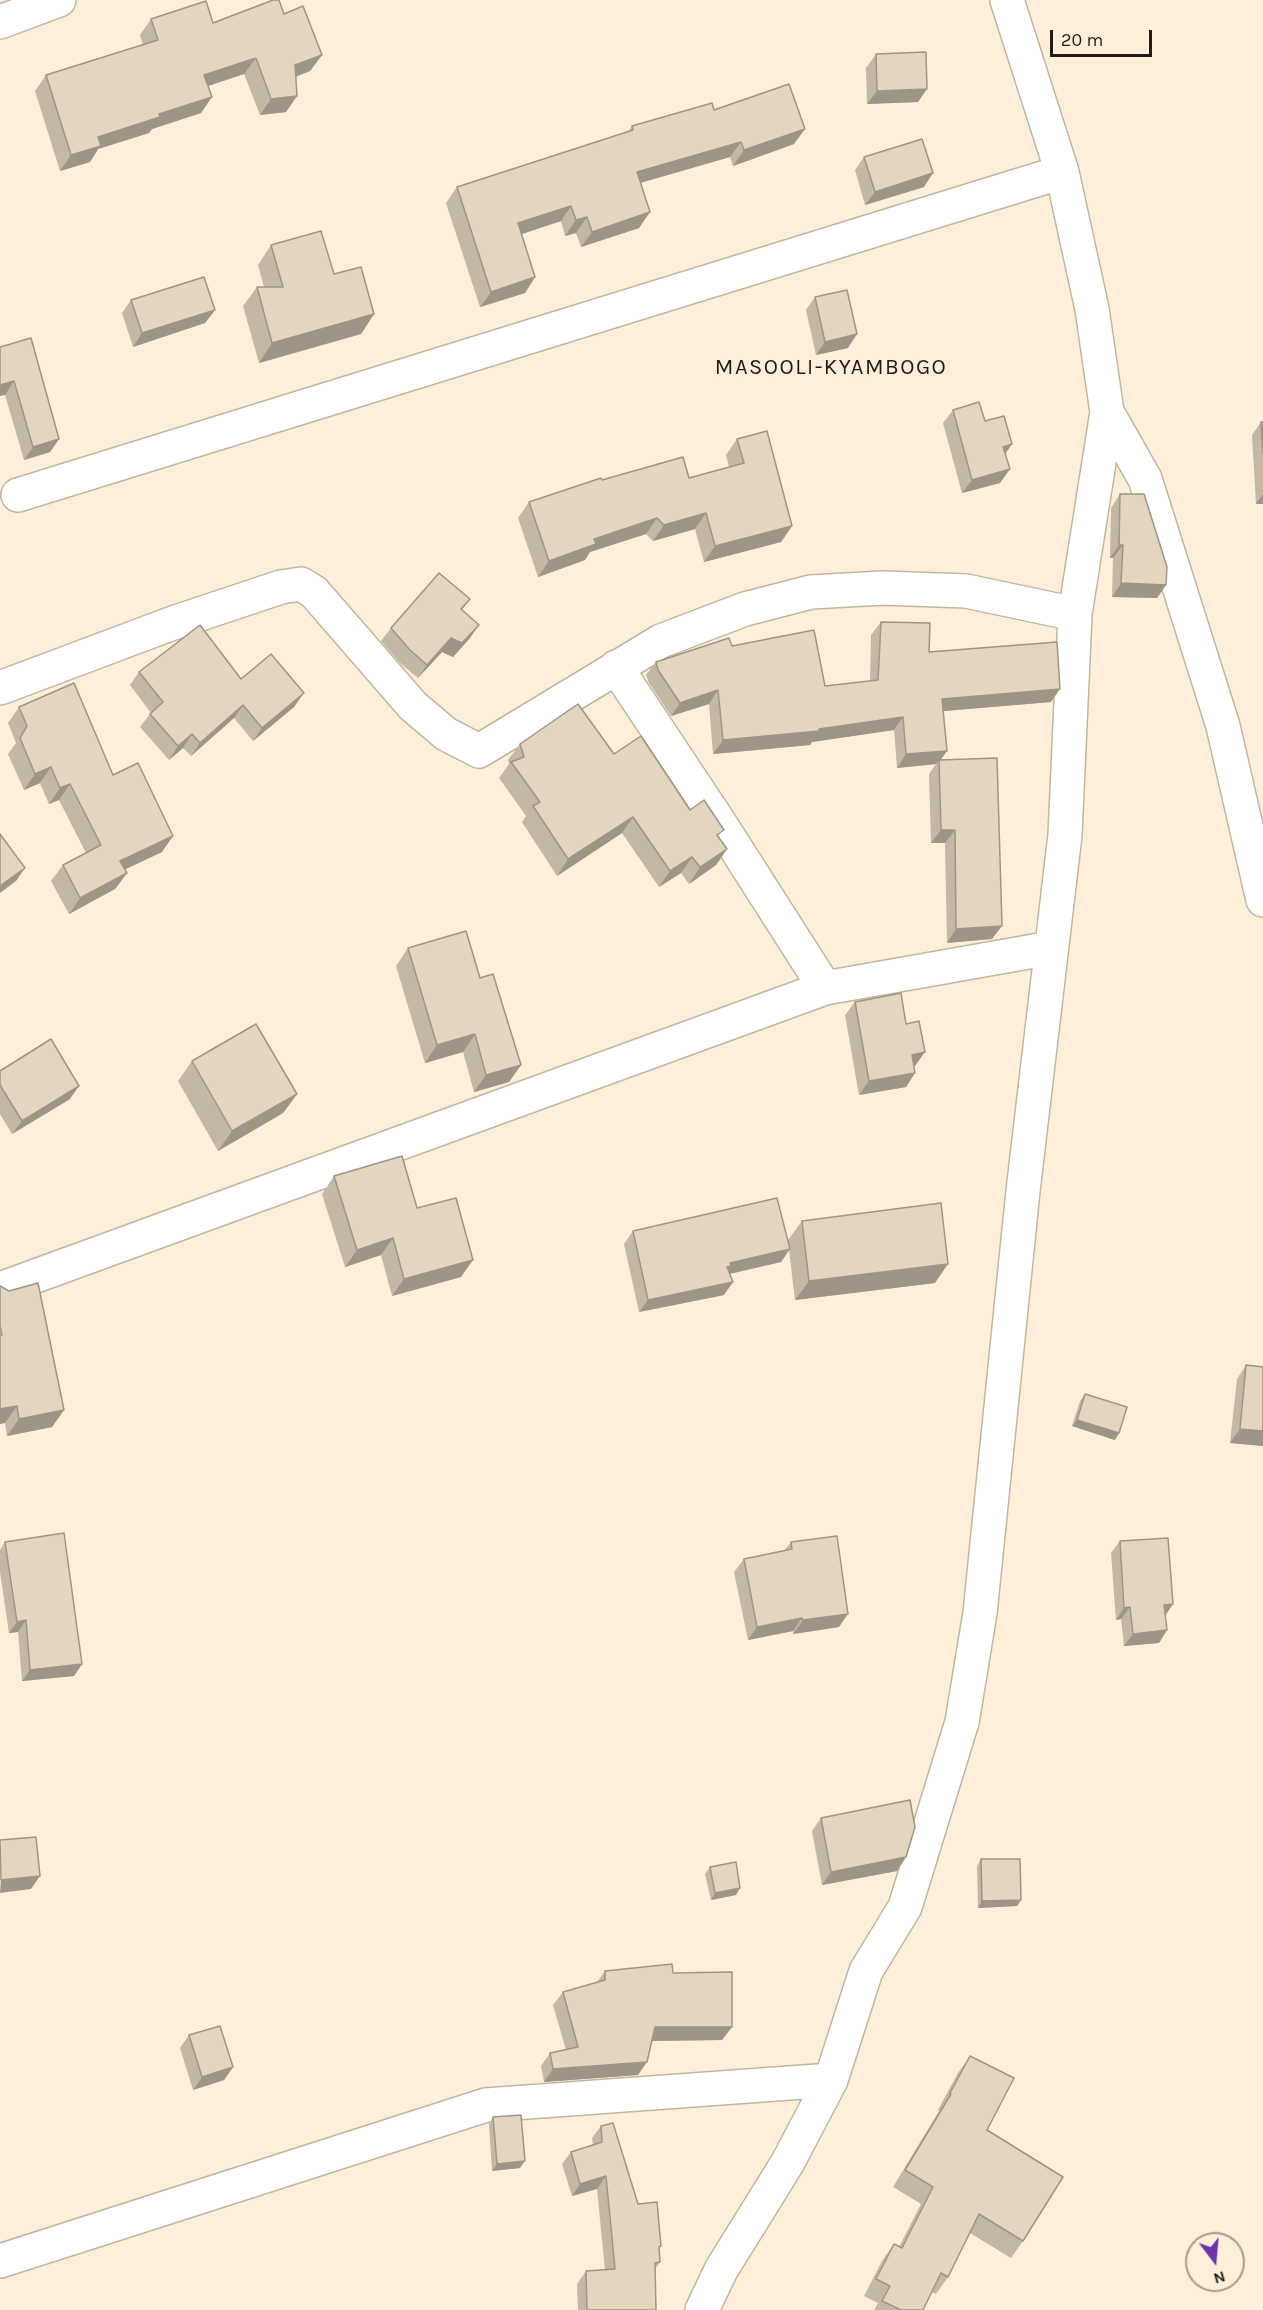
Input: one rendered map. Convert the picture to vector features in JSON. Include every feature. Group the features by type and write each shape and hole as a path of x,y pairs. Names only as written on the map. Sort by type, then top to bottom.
{"street":[{"path":"0,22 59,0"},
{"path":"702,2310 721,2270 788,2162 831,2080 866,1971 905,1907 962,1722 980,1613 1022,1203 1065,835 1075,614 1107,412 1092,309 1062,172 1008,0"},
{"path":"18,495 1062,172"},
{"path":"1107,412 1145,479 1223,726 1263,900"},
{"path":"0,688 174,623 281,587 301,584 314,591 412,706 446,734 479,751 616,666 661,641 745,609 811,592 883,588 966,591 1075,614"},
{"path":"616,666 713,812 825,988"},
{"path":"0,1289 825,988 1052,948"},
{"path":"0,2261 486,2105 831,2080"}],"building":[{"path":"273,0 279,0 284,14 303,6 322,55 295,65 297,96 271,99 256,58 204,75 212,97 98,137 101,146 71,155 46,75 158,40 151,19 206,1 213,23"},
{"path":"926,52 927,89 877,91 876,54"},
{"path":"789,84 805,129 744,150 741,142 637,172 650,212 592,232 587,217 576,220 571,206 518,223 535,277 491,292 457,187 633,130 632,126 712,103 714,110"},
{"path":"922,139 933,173 875,192 864,157"},
{"path":"321,231 334,274 361,267 374,314 272,343 257,287 283,287 271,245"},
{"path":"204,277 215,310 142,333 131,300"},
{"path":"847,290 857,334 825,342 815,297"},
{"path":"31,338 59,439 33,447 14,381 0,385 0,347"},
{"path":"979,402 985,421 1004,416 1012,444 1003,447 1010,469 972,480 953,410"},
{"path":"1261,422 1263,422 1263,453"},
{"path":"767,431 792,526 715,546 706,513 664,525 657,518 594,539 596,544 549,561 529,502 601,478 602,480 683,457 689,478 744,463 737,439"},
{"path":"1120,494 1144,494 1167,567 1166,585 1121,583 1123,545 1119,545"},
{"path":"439,573 470,599 461,609 479,625 462,643 451,638 427,665 391,628"},
{"path":"881,622 930,623 929,652 1057,642 1060,689 942,699 947,751 906,754 903,717 819,729 819,731 723,740 718,690 680,703 658,670 656,662 729,638 732,646 814,630 825,686 878,680"},
{"path":"200,625 241,679 271,654 304,693 262,728 243,705 200,743 192,734 178,746 150,714 163,702 139,672"},
{"path":"74,683 113,775 138,763 173,836 120,861 127,873 80,898 63,865 101,845 70,784 60,788 51,767 35,774 20,738 27,726 19,707"},
{"path":"578,704 614,754 641,736 690,810 704,800 724,830 717,835 727,849 700,867 692,857 670,871 633,817 568,859 533,806 540,802 511,762 524,757 520,744"},
{"path":"997,758 1002,926 956,929 955,830 941,830 939,760"},
{"path":"0,834 25,868 0,886"},
{"path":"466,931 480,978 493,974 521,1065 486,1075 475,1034 437,1045 408,948"},
{"path":"901,993 906,1024 919,1021 925,1052 912,1055 915,1073 869,1081 855,1002"},
{"path":"256,1024 297,1094 232,1131 192,1061"},
{"path":"51,1039 79,1086 22,1121 0,1085 0,1071"},
{"path":"402,1156 417,1208 456,1198 473,1260 404,1279 393,1238 357,1250 334,1176"},
{"path":"777,1198 790,1249 730,1263 731,1266 727,1267 733,1282 648,1300 633,1231"},
{"path":"941,1203 948,1264 809,1281 802,1221"},
{"path":"38,1283 64,1410 19,1419 17,1406 0,1409 0,1335 2,1335 0,1286 9,1291"},
{"path":"1246,1365 1263,1367 1263,1431 1240,1429"},
{"path":"1085,1394 1127,1407 1119,1433 1077,1420"},
{"path":"64,1533 82,1664 30,1670 26,1620 17,1622 5,1542"},
{"path":"837,1536 848,1614 803,1620 802,1618 757,1627 744,1559 792,1549 791,1542"},
{"path":"1168,1538 1173,1604 1164,1605 1167,1630 1133,1634 1130,1607 1124,1608 1120,1541"},
{"path":"910,1800 915,1827 906,1857 831,1872 821,1818"},
{"path":"36,1837 40,1876 1,1880 0,1840"},
{"path":"981,1859 1020,1859 1021,1900 982,1901"},
{"path":"736,1862 740,1888 715,1893 710,1867"},
{"path":"672,1964 673,1973 732,1972 732,2027 655,2027 647,2062 553,2069 550,2053 578,2047 563,1992 605,1980 605,1971"},
{"path":"220,2026 233,2067 202,2077 189,2035"},
{"path":"970,2056 1014,2078 987,2130 1063,2177 1023,2241 979,2214 948,2277 941,2273 923,2310 901,2310 882,2301 890,2286 876,2279 894,2244 902,2248 933,2187 905,2170 951,2094"},
{"path":"521,2115 525,2161 497,2164 493,2117"},
{"path":"613,2123 638,2204 657,2202 661,2246 659,2247 660,2262 655,2263 656,2310 587,2310 586,2271 615,2269 606,2176 580,2184 571,2152 602,2142 601,2126"}],"district":[{"name":"MASOOLI-KYAMBOGO","path":"831,368"}]}
